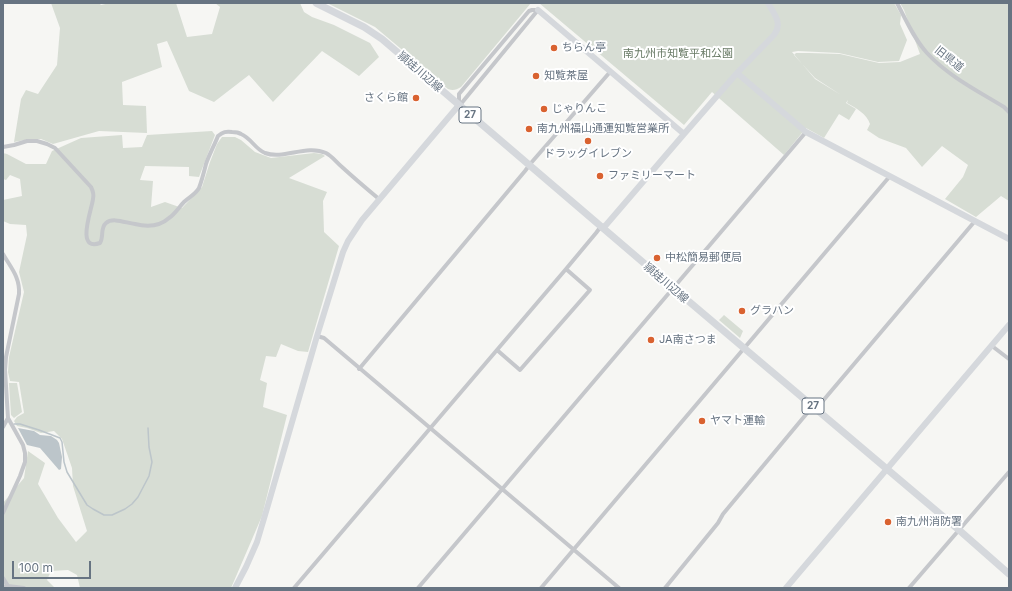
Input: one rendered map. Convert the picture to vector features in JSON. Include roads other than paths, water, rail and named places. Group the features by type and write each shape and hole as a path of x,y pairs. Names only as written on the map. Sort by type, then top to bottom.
{"main road":[{"name":"頴娃川辺線","path":"316,3 364,27 382,39 1009,574"}],"street":[{"path":"294,588 600,229 606,225 737,73 774,35 777,31 778,22 768,3"},
{"name":"旧県道","path":"897,3 918,42 928,54 948,72 1004,107 1009,112"},
{"path":"459,105 459,94 529,11 538,10 684,134"},
{"path":"235,588 257,542 317,336 343,252 348,241 356,228 379,199 538,10"},
{"path":"359,369 526,171 529,165 610,72"},
{"path":"737,73 806,132 1009,239"},
{"path":"3,147 27,141 37,141 55,148 62,155 91,187 93,199 86,232 87,238 90,243 93,244 100,243 102,240 104,224 108,222 114,220 152,226 161,224 170,218 198,188 218,136 225,131 240,133 256,148 269,154 281,155 310,150 325,152 379,199"},
{"path":"418,588 806,132"},
{"path":"541,588 890,176"},
{"path":"665,588 718,523 723,514 975,221"},
{"path":"3,254 17,277 20,285 20,294 6,357 5,370 8,418 23,445 25,453 25,462 20,476 3,513"},
{"path":"497,350 520,370 590,290 566,269"},
{"path":"786,588 1009,326"},
{"path":"317,336 324,338 619,588"},
{"path":"992,346 1009,360"},
{"path":"3,427 8,418"},
{"path":"910,588 1009,472"},
{"path":"3,578 8,586"},
{"path":"3,587 8,586 24,588"}],"waterway":[{"path":"14,424 20,424 60,438 67,472 87,505 104,515 112,515 132,504 138,497 149,476 152,462 149,447 148,428"}],"place":[{"name":"ちらん亭","path":"554,48"},
{"name":"知覧茶屋","path":"536,76"},
{"name":"さくら館","path":"416,98"},
{"name":"じゃりんこ","path":"544,109"},
{"name":"南九州福山通運知覧営業所","path":"529,129"},
{"name":"ドラッグイレブン","path":"588,141"},
{"name":"ファミリーマート","path":"600,176"},
{"name":"中松簡易郵便局","path":"657,258"},
{"name":"グラハン","path":"742,311"},
{"name":"JA南さつま","path":"651,340"},
{"name":"ヤマト運輸","path":"702,421"},
{"name":"南九州消防署","path":"888,522"}],"park label":[{"name":"南九州市知覧平和公園","path":"678,54"}]}
